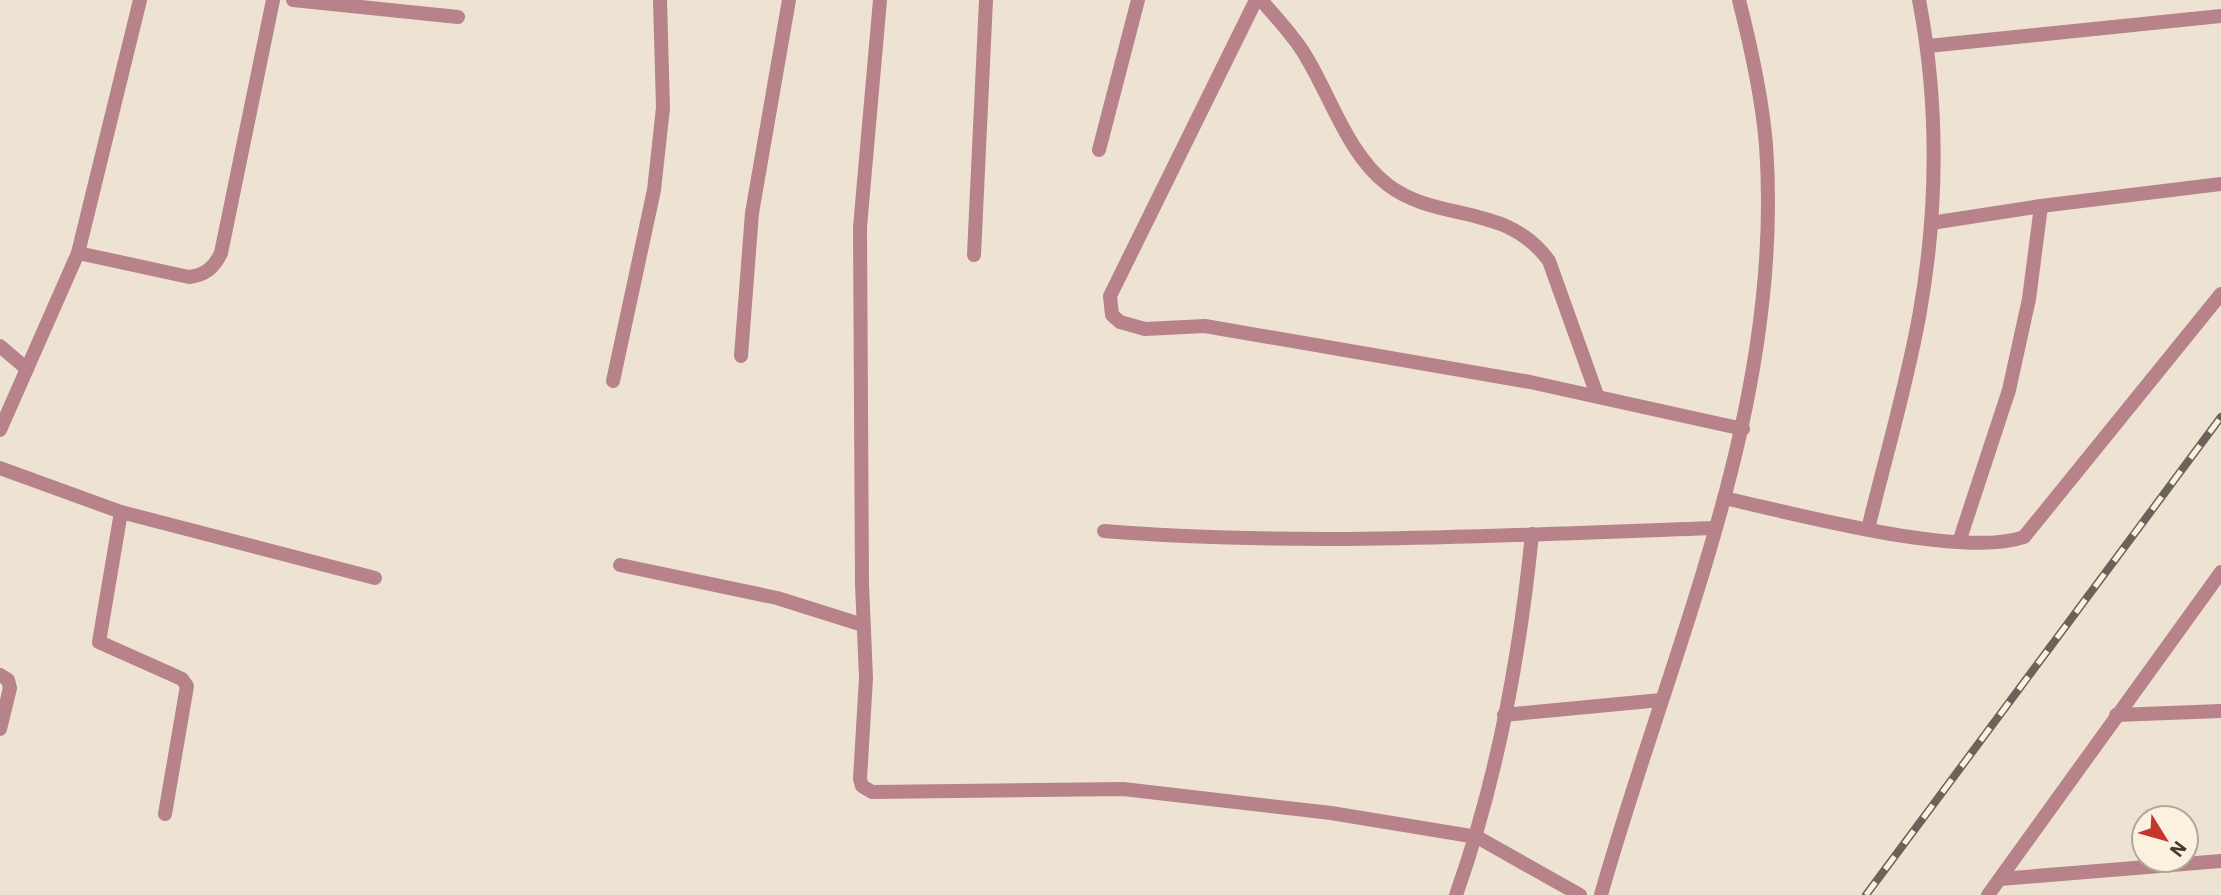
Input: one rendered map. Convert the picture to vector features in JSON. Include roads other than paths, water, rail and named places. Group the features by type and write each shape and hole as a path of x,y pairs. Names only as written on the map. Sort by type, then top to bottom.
{"street":[{"path":"0,430 78,253 140,0"},
{"path":"78,253 188,276 201,275 215,264 221,253 273,0"},
{"path":"293,0 458,18"},
{"path":"613,381 654,190 663,108 660,0"},
{"path":"741,356 752,213 789,0"},
{"path":"880,0 860,227 863,625 866,678 860,779 862,786 872,792 1123,789 1331,813 1476,837 1580,895"},
{"path":"975,255 986,0"},
{"path":"1099,150 1138,0"},
{"path":"1597,395 1549,261 1538,245 1496,220 1411,199 1387,184 1362,157 1301,49 1259,0 1110,296 1112,315 1119,322 1145,329 1205,326 1597,395 1743,429"},
{"path":"1601,895 1724,498 1743,429 1756,358 1767,244 1766,145 1752,53 1739,0"},
{"path":"1868,529 1919,317 1931,223 1934,180 1928,46 1919,0"},
{"path":"1928,46 2130,28 2221,16"},
{"path":"1931,223 2041,206 2221,184"},
{"path":"1959,542 2009,390 2029,299 2041,206"},
{"path":"1724,498 1868,529 1959,542 2017,539 2029,533 2221,294"},
{"path":"0,346 27,369"},
{"path":"0,468 121,512 375,578"},
{"path":"121,512 99,642 103,647 182,679 187,686 165,814"},
{"path":"1104,531 1199,538 1532,534 1715,528"},
{"path":"1456,895 1476,837 1504,715 1527,583 1532,534"},
{"path":"620,565 777,598 863,625"},
{"path":"1989,895 2221,572"},
{"path":"0,675 8,680 10,688 0,729"},
{"path":"1504,715 1661,700"},
{"path":"2116,715 2221,711"},
{"path":"2000,879 2221,861"}],"railway":[{"path":"1866,895 2221,417"}]}
